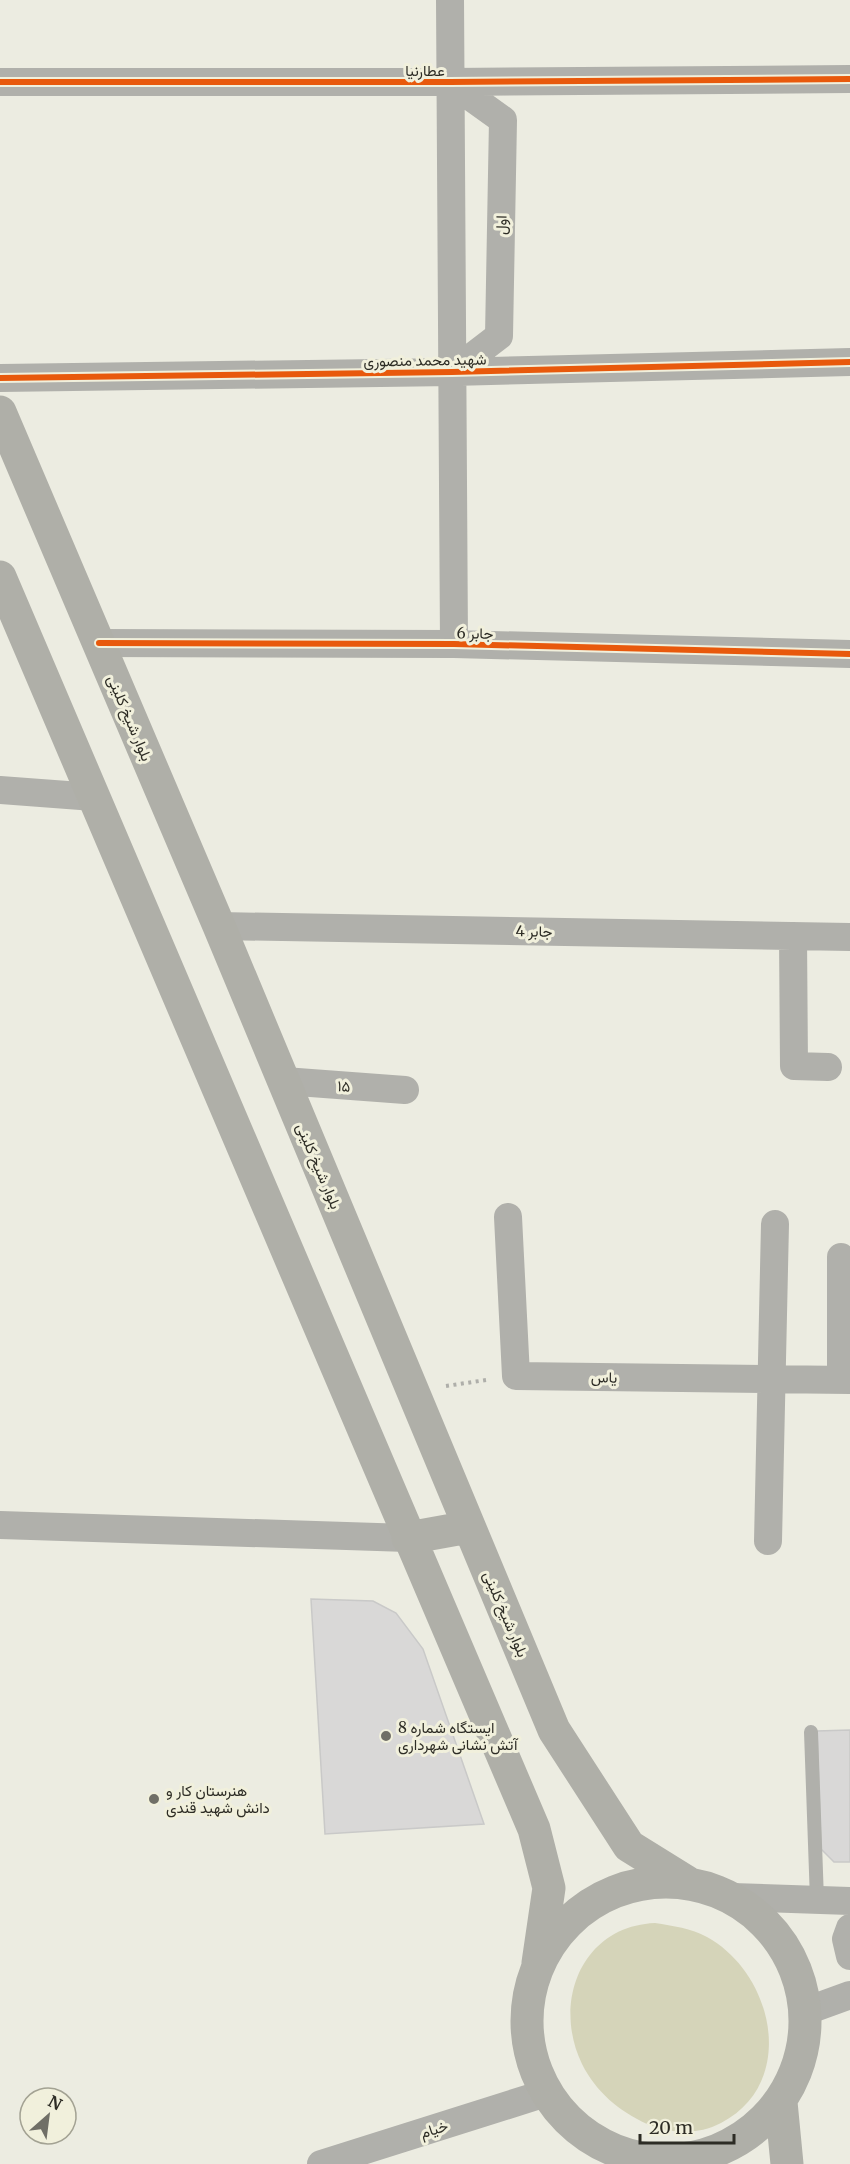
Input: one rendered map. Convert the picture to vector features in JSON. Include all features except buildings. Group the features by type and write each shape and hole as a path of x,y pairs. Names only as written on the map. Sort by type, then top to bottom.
{"main road":[{"name":"بلوار شیخ کلینی","path":"0,412 219,926 554,1730 629,1846 687,1882"},
{"path":"0,577 534,1829 549,1888 538,1963 526,2007 529,2051 546,2093 572,2124 611,2156 645,2159 697,2158 744,2138 781,2102 802,2059 807,2011 795,1965 769,1926 732,1897 687,1882 642,1882 599,1897 562,1925 538,1963"},
{"path":"408,1538 469,1527"},
{"path":"781,2102 787,2164"}],"street":[{"path":"450,0 454,644"},
{"name":"عطارنیا","path":"0,82 850,79"},
{"name":"اول","path":"450,82 503,120 499,336 452,372"},
{"name":"شهید محمد منصوری","path":"0,378 452,372 850,362"},
{"name":"جابر 6","path":"99,643 454,644 850,654"},
{"path":"0,790 94,797"},
{"name":"جابر 4","path":"219,926 850,937"},
{"path":"793,936 794,1066 828,1067"},
{"name":"۱۵","path":"284,1081 405,1090"},
{"path":"508,1217 516,1376"},
{"path":"768,1542 775,1224"},
{"path":"841,1257 846,1380"},
{"name":"یاس","path":"516,1376 846,1380"},
{"path":"0,1525 408,1538"},
{"path":"732,1897 850,1901"},
{"path":"850,1928 846,1939 850,1956"},
{"path":"807,2011 850,1995"},
{"name":"خیام","path":"321,2164 358,2159 546,2093"}],"lane":[{"path":"811,1732 818,1900"}],"path":[{"path":"412,1391 516,1376"}],"green space":[{"path":"655,1923 695,1931 730,1954 748,1976 761,2002 768,2029 768,2056 761,2082 745,2105 721,2123 703,2130 684,2132 665,2130 647,2124 618,2107 601,2092 588,2074 574,2040 570,2016 573,1993 580,1971 592,1953 609,1938 630,1927"}],"cycle path":[{"path":"0,82 850,79"},
{"path":"0,378 452,372 850,362"},
{"path":"99,643 454,644 850,654"}],"place":[{"name":"ایستگاه شماره 8 آتش نشانی شهرداری","path":"386,1736"},
{"name":"هنرستان کار و دانش شهید قندی","path":"154,1799"}]}
